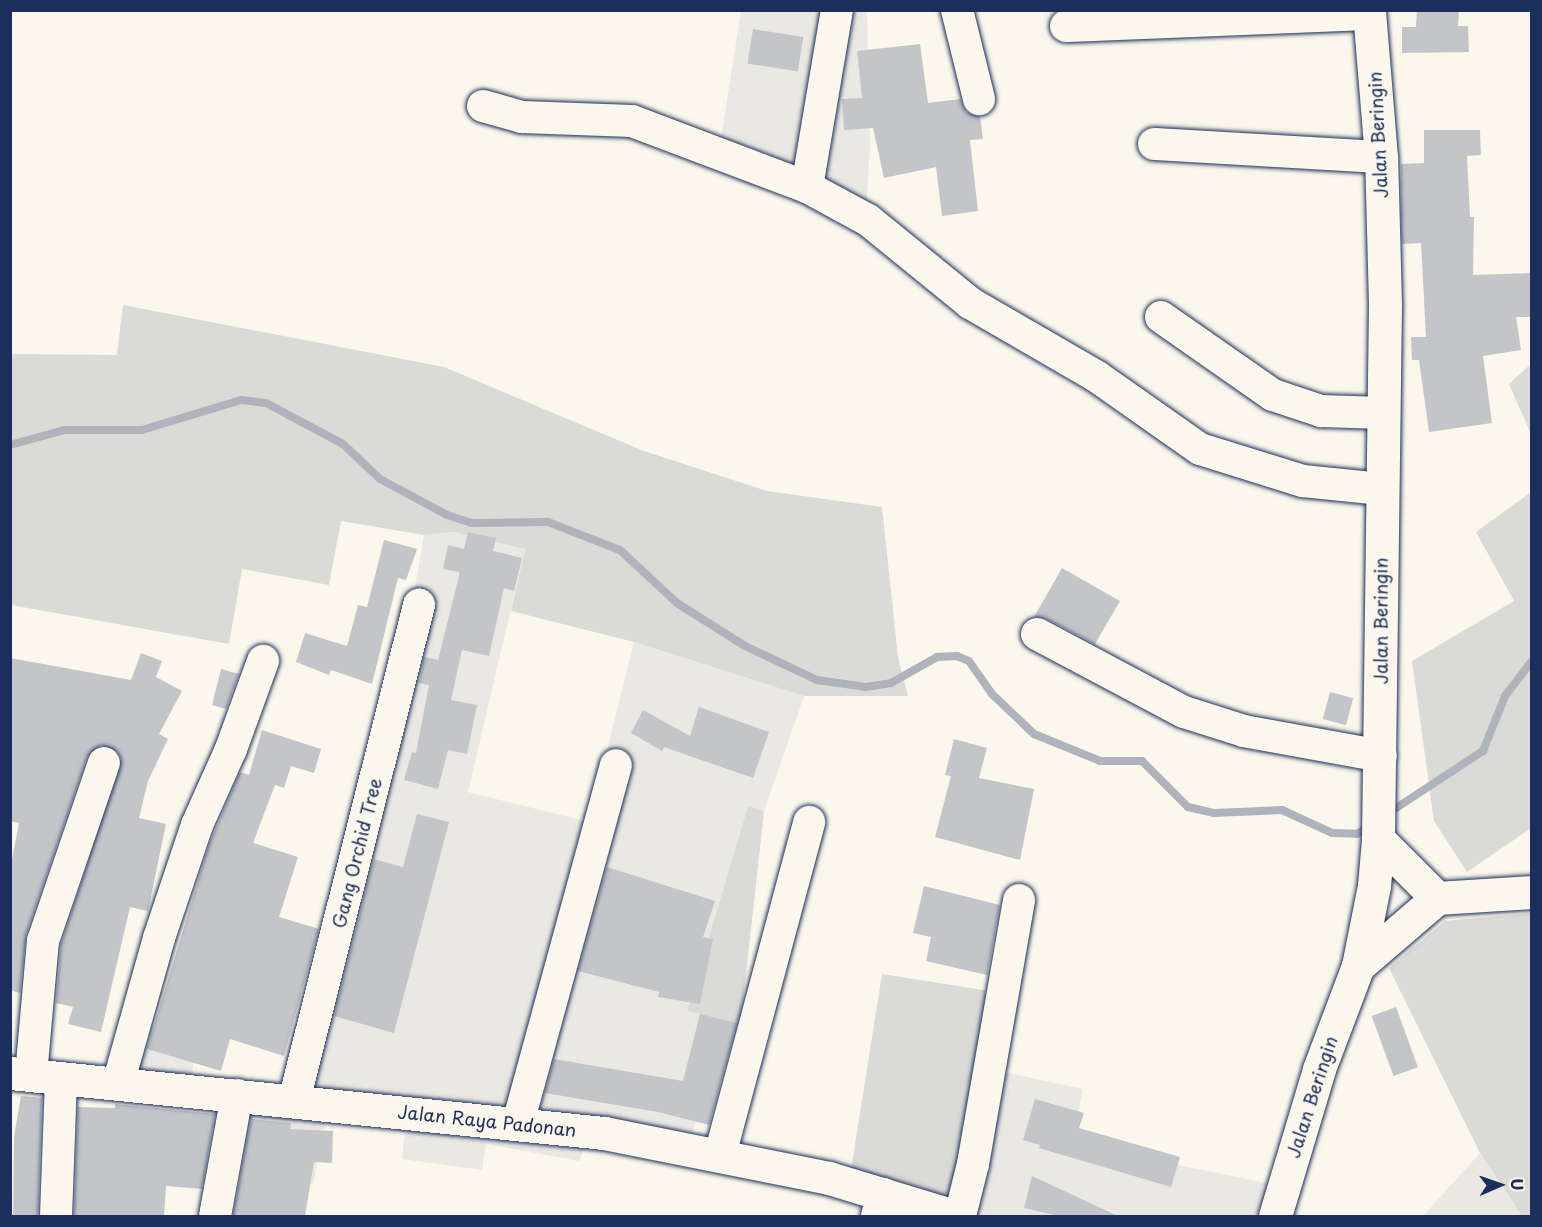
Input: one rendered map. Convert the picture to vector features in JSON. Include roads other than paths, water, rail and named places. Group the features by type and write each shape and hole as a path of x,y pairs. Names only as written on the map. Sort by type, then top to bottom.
{"street":[{"path":"807,187 837,10"},
{"path":"957,10 979,99"},
{"path":"1066,26 1370,12"},
{"name":"Jalan Beringin","path":"1275,1216 1319,1069 1358,966 1374,886 1378,839 1381,756 1385,305 1381,157 1370,12"},
{"path":"483,106 522,117 632,121 807,187 868,220 970,303 1096,376 1200,449 1303,481 1382,489"},
{"path":"1154,144 1381,157"},
{"path":"1161,317 1273,395 1321,411 1383,413"},
{"name":"Gang Orchid Tree","path":"294,1101 419,605"},
{"path":"1037,634 1184,712 1244,731 1381,756"},
{"path":"118,1084 159,938 197,825 231,749 263,661"},
{"path":"56,1216 34,1075 43,941 104,763"},
{"path":"518,1123 616,765"},
{"path":"720,1155 809,822"},
{"path":"1378,839 1437,898"},
{"path":"1358,966 1437,898 1532,892"},
{"path":"960,1216 973,1164 1019,900"},
{"name":"Jalan Raya Padonan","path":"34,1075 518,1123 604,1134 720,1155 880,1205 954,1216"},
{"path":"215,1216 237,1095"}],"waterway":[{"path":"10,445 64,430 142,430 241,400 266,403 343,444 380,479 447,515 471,523 548,522 620,550 677,603 745,646 817,680 866,687 891,683 937,657 957,656 969,661 992,694 1034,734 1100,761 1142,761 1188,807 1214,813 1282,810 1332,833 1357,834 1371,825"},
{"path":"1387,814 1483,751 1505,696 1532,661"}]}
